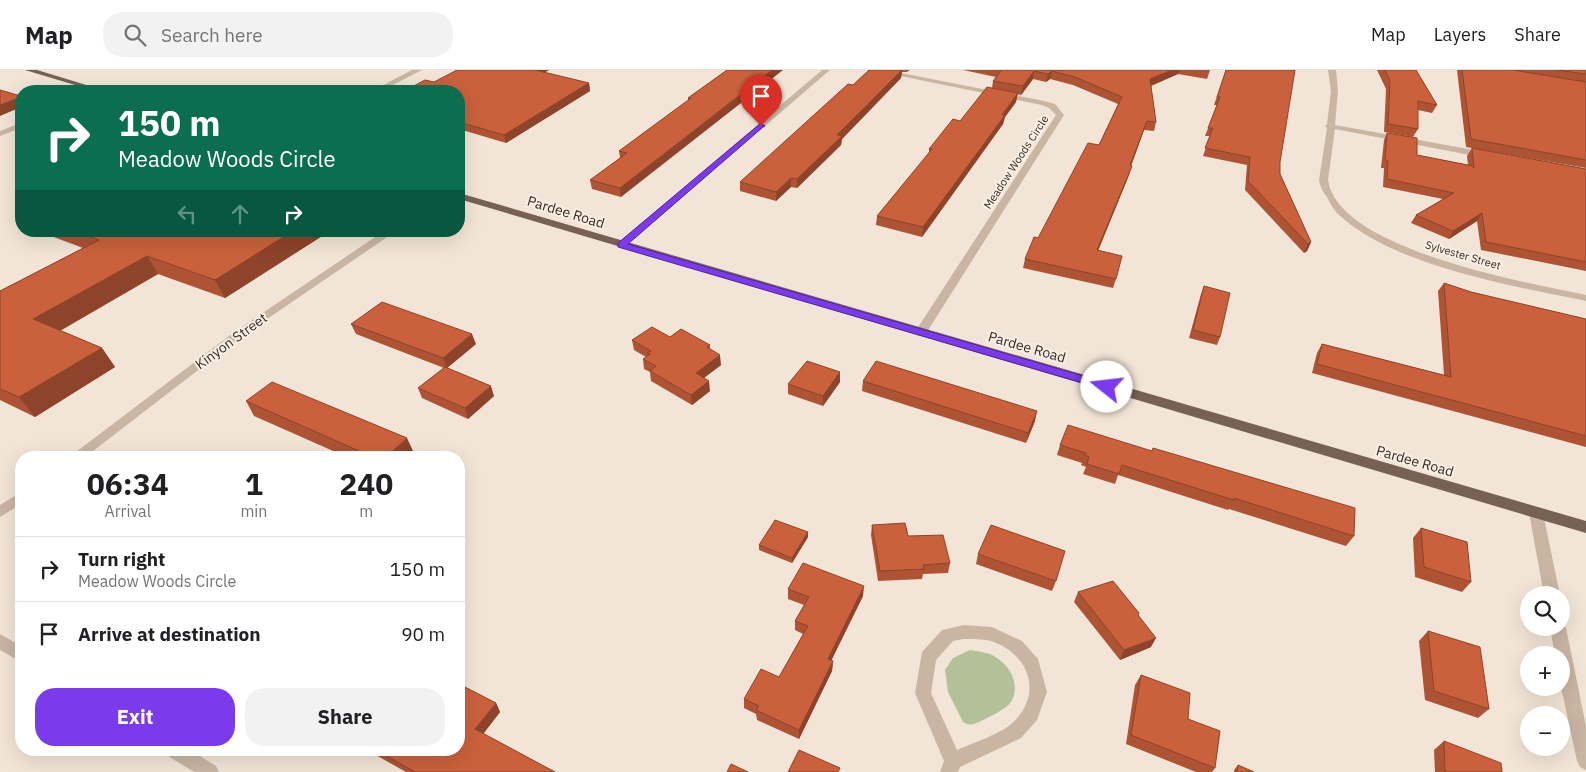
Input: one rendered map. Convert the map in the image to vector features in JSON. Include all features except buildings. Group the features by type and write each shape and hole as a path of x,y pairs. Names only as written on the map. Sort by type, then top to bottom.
{"main road":[{"path":"29,70 81,85"},
{"name":"Pardee Road","path":"465,198 1586,527"}],"street":[{"path":"388,85 418,70"},
{"path":"621,245 826,70"},
{"name":"Meadow Woods Circle","path":"875,70 1044,103 1052,106 1060,115 921,332"},
{"name":"Sylvester Street","path":"1332,70 1334,88 1324,179 1330,198 1344,214 1364,230 1392,245 1447,266 1586,298"},
{"path":"1330,126 1491,156"},
{"path":"0,134 15,128"},
{"name":"Kinyon Street","path":"83,451 237,335 383,237"},
{"path":"0,512 15,501"},
{"path":"1536,513 1550,586"},
{"path":"964,632 992,634 1016,646 1032,664 1039,692 1031,714 1015,732 951,767 923,693 928,657 948,635 964,632"},
{"path":"1560,636 1586,761"},
{"path":"0,642 15,651"},
{"path":"184,756 210,772"}],"green space":[{"path":"970,650 990,654 1002,662 1011,674 1015,688 1009,705 988,718 974,724 966,724 963,722 948,692 945,670 953,658"}],"route":[{"path":"761,126 621,245 1107,387"}]}
